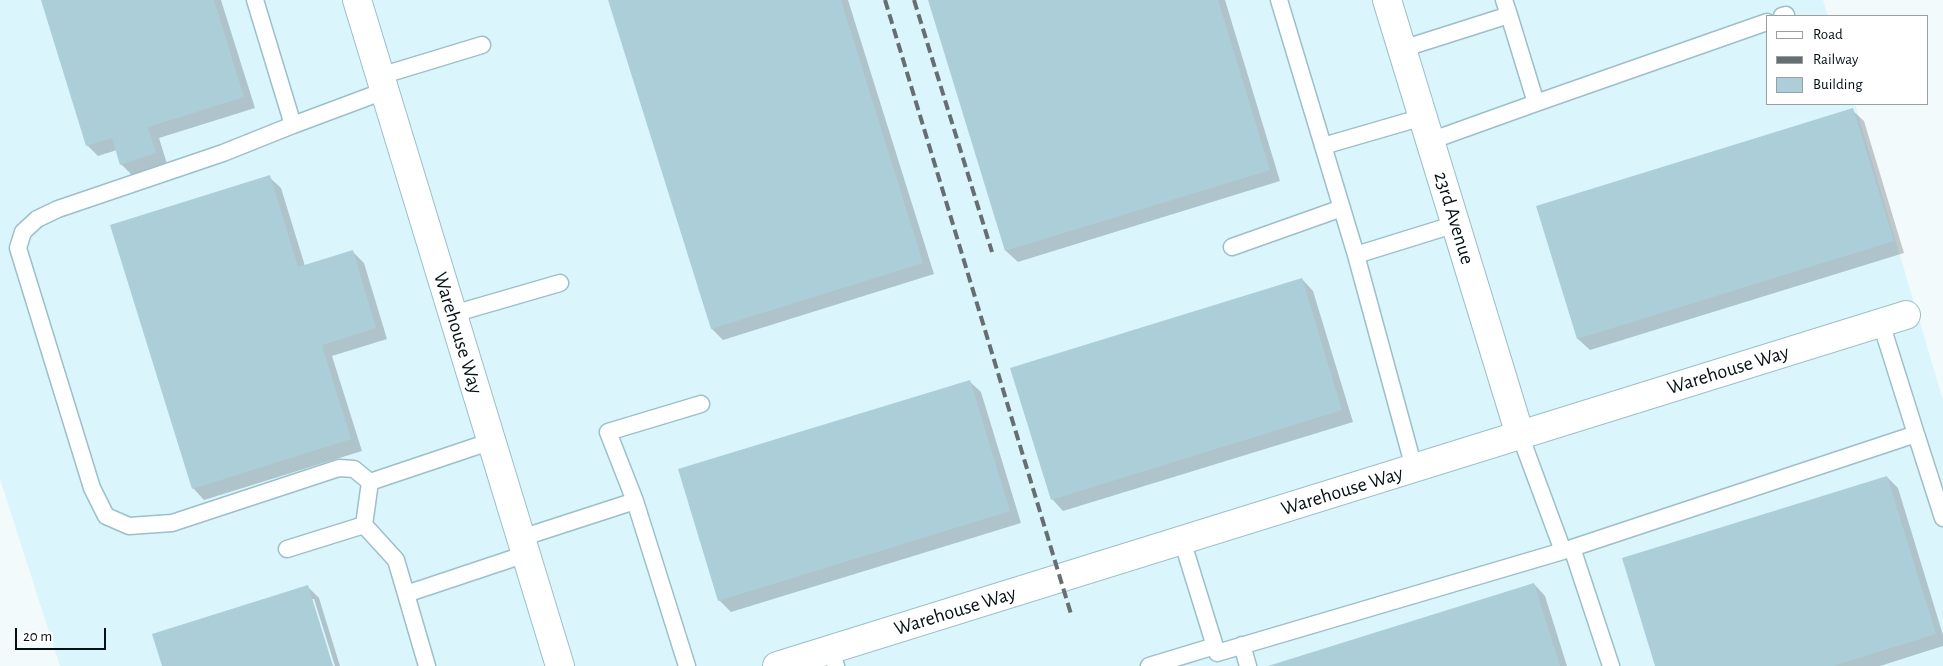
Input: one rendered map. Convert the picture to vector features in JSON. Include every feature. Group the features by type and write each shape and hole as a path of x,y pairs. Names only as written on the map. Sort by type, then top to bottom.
{"street":[{"name":"Warehouse Way","path":"357,0 560,666"},
{"name":"23rd Avenue","path":"1387,0 1520,435"},
{"name":"Warehouse Way","path":"777,666 834,658 1182,540 1893,319"}],"lane":[{"path":"255,0 293,125"},
{"path":"1279,0 1356,255 1414,468"},
{"path":"1402,49 1506,7 1536,103"},
{"path":"1323,146 1426,129 1536,103 1766,22"},
{"path":"370,482 354,469 339,468 172,523 129,526 106,516 92,488 18,248 23,232 37,219 58,209 223,153 293,125 382,83 482,45"},
{"path":"1232,247 1342,208"},
{"path":"1356,255 1456,224"},
{"path":"452,314 560,283"},
{"path":"1893,319 1916,434 1943,518"},
{"path":"687,666 634,502 608,432 702,404"},
{"path":"1182,540 1217,653 1568,549 1916,434"},
{"path":"1520,435 1568,549 1612,666"},
{"path":"370,482 492,442"},
{"path":"364,525 370,482"},
{"path":"406,594 634,502"},
{"path":"287,549 364,525"},
{"path":"364,525 396,560 427,666"},
{"path":"1242,645 1248,666"},
{"path":"1149,666 1215,646"}],"shaded area":[{"path":"0,0 1823,0 1828,15 1766,15 1766,105 1855,105 1943,400 1943,666 60,666 0,479"}],"building":[{"path":"41,0 214,0 244,97 148,127 156,153 120,165 112,138 86,146"},
{"path":"608,0 841,0 923,263 711,329"},
{"path":"928,0 1218,0 1270,170 1005,251"},
{"path":"1853,108 1894,241 1577,339 1536,206"},
{"path":"270,175 298,267 353,250 376,328 322,345 351,439 192,489 110,225"},
{"path":"1302,278 1342,410 1051,500 1010,368"},
{"path":"970,380 1010,511 718,601 678,469"},
{"path":"1887,476 1936,634 1833,666 1655,666 1622,558"},
{"path":"1534,583 1560,666 1268,666"},
{"path":"308,585 333,666 162,666 152,634"}],"railway":[{"path":"885,0 1071,614"},
{"path":"914,0 992,252"}]}
